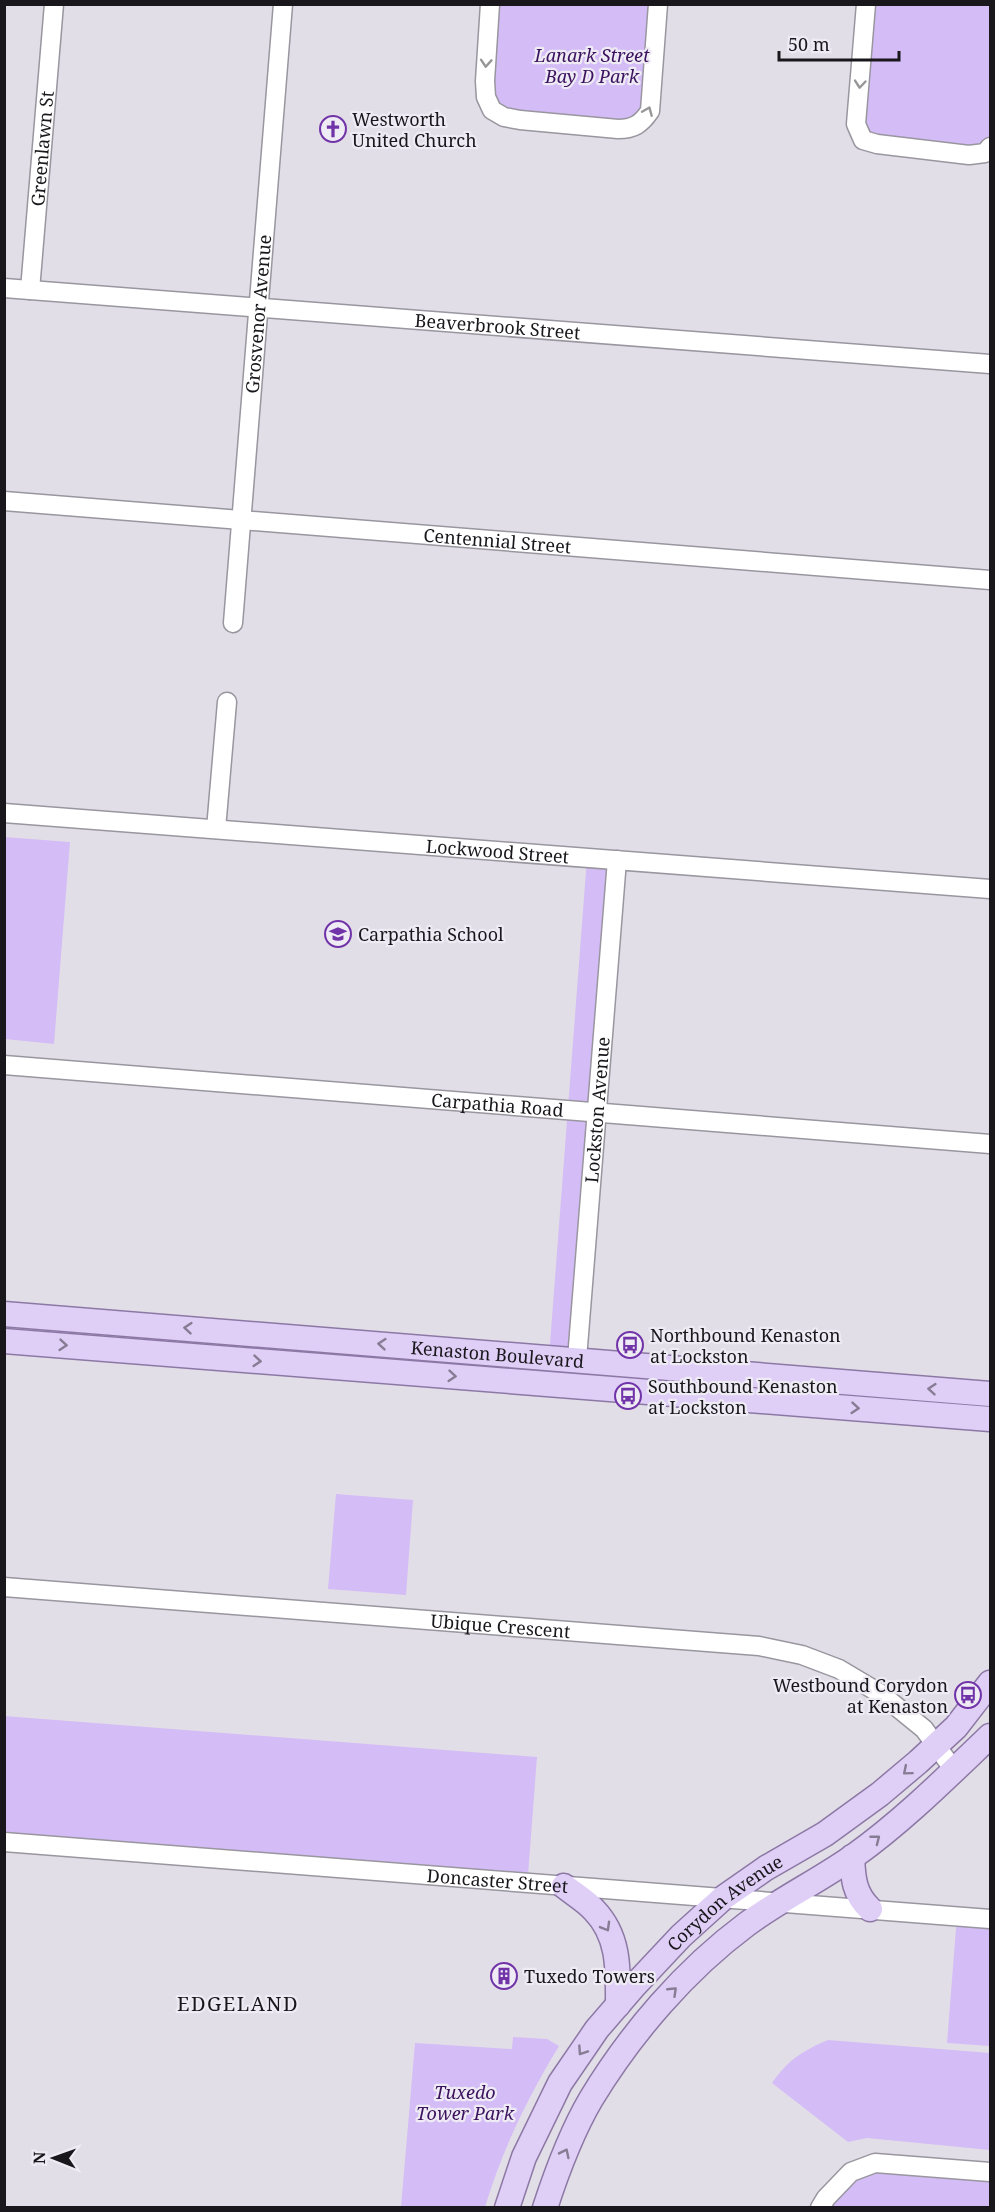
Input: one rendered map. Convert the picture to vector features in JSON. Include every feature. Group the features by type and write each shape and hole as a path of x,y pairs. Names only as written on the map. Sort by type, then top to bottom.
{"main road":[{"name":"Kenaston Boulevard","path":"4,1314 990,1394"},
{"name":"Kenaston Boulevard","path":"4,1341 990,1419"},
{"name":"Corydon Avenue","path":"507,2208 524,2157 560,2083 597,2029 681,1936 723,1898 766,1868 810,1843 880,1794 956,1727 990,1683"},
{"name":"Corydon Avenue","path":"545,2208 558,2168 591,2100 627,2046 662,2001 746,1925 882,1835 990,1736"},
{"path":"810,1843 828,1872"},
{"path":"852,1857 856,1891 861,1901 870,1909"},
{"path":"564,1886 593,1909 609,1932 616,1950 618,2005"},
{"path":"681,1936 705,1961"}],"street":[{"name":"Greenlawn St","path":"30,290 54,4"},
{"name":"Grosvenor Avenue","path":"233,623 283,4"},
{"path":"490,4 485,81 486,97 492,110 504,117 520,120 618,129 629,129 642,123 650,111 658,4"},
{"path":"866,4 856,124 863,140 877,144 969,155 985,153 990,147"},
{"name":"Beaverbrook Street","path":"4,288 990,364"},
{"name":"Centennial Street","path":"4,501 990,580"},
{"path":"216,829 227,702"},
{"name":"Lockwood Street","path":"4,813 990,889"},
{"name":"Lockston Avenue","path":"577,1359 617,860"},
{"name":"Carpathia Road","path":"4,1065 990,1143"},
{"name":"Ubique Crescent","path":"4,1587 759,1646 802,1655 839,1669 881,1694 924,1729 954,1770"},
{"name":"Doncaster Street","path":"4,1842 990,1919"},
{"path":"820,2208 826,2198 851,2172 875,2163 990,2172"}],"green space":[{"name":"Lanark Street Bay D Park","path":"490,5 658,5 642,123 504,117 485,81"},
{"path":"866,5 990,5 990,147 863,140"},
{"path":"4,837 70,842 54,1044 5,1039"},
{"path":"587,858 617,860 577,1359 549,1357"},
{"path":"336,1494 413,1500 406,1595 328,1589"},
{"path":"4,1716 537,1757 528,1875 5,1833"},
{"path":"957,1916 990,1919 990,2046 947,2043"},
{"name":"Tuxedo Tower Park","path":"513,2037 547,2039 559,2046 517,2124 485,2207 401,2207 415,2043 512,2049"},
{"path":"828,2040 990,2053 990,2150 867,2138 848,2142 772,2083 796,2057"},
{"path":"851,2172 990,2172 990,2207 820,2208"}],"place":[{"name":"Westworth United Church","path":"333,129"},
{"name":"Carpathia School","path":"338,934"},
{"name":"Northbound Kenaston at Lockston","path":"630,1345"},
{"name":"Southbound Kenaston at Lockston","path":"628,1396"},
{"name":"Westbound Corydon at Kenaston","path":"968,1695"},
{"name":"Tuxedo Towers","path":"504,1976"}],"district":[{"name":"EDGELAND","path":"238,2003"}]}
